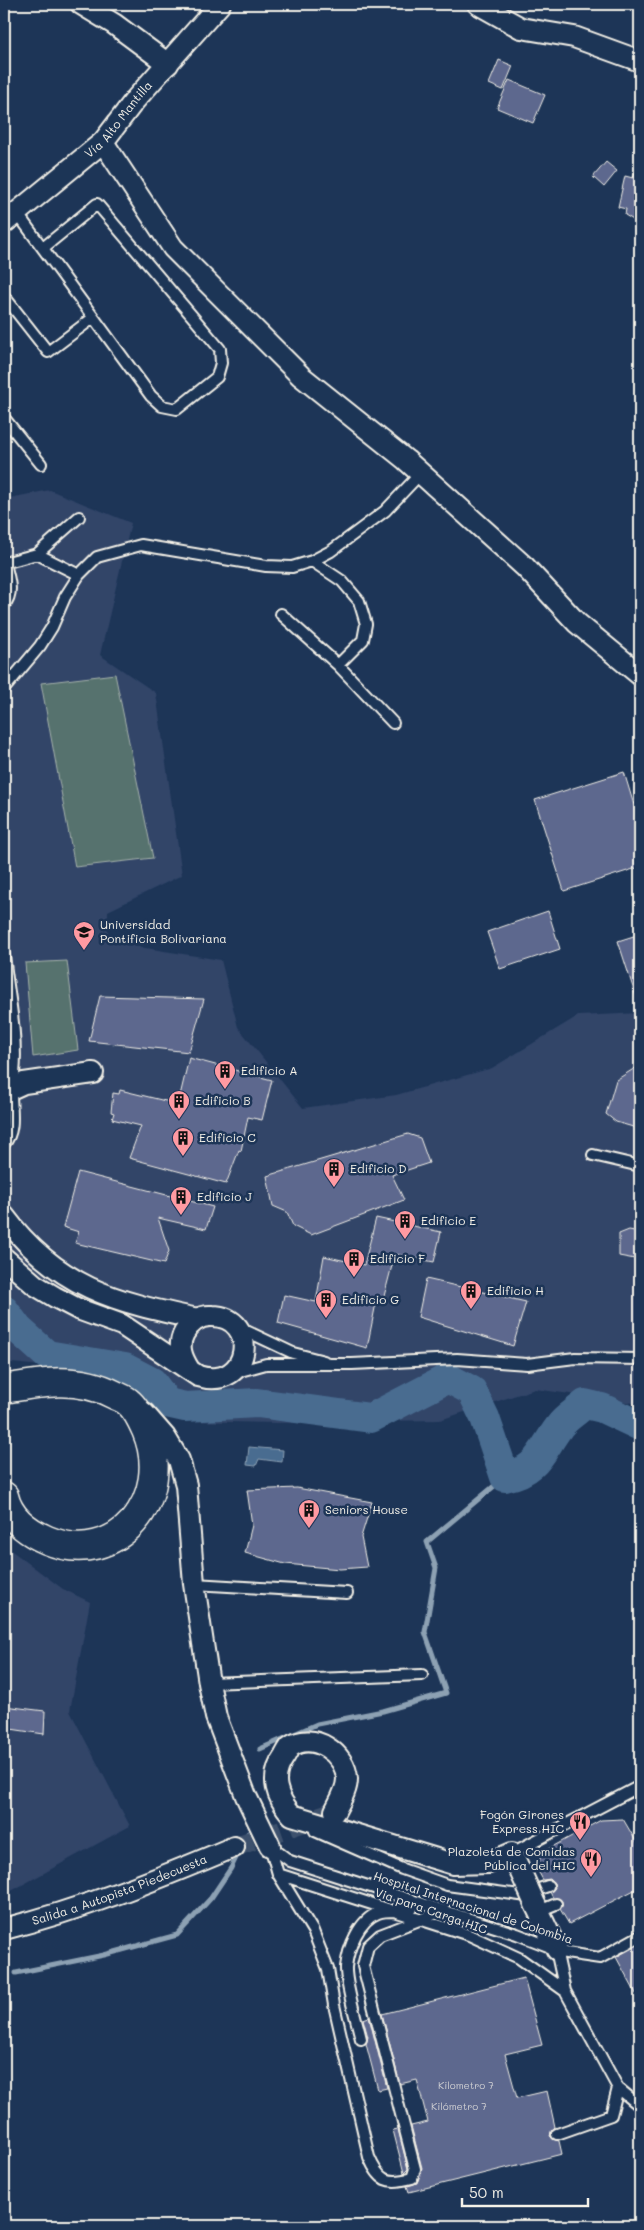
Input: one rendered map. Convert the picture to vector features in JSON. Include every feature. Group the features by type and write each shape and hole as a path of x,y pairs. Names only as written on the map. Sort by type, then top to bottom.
{"highway":[{"path":"4,1389 59,1381 80,1383 105,1390 128,1401 142,1422 152,1443 155,1467 153,1489 142,1512 123,1532 105,1541 86,1546 60,1545 31,1533 6,1508 4,1496"}],"street":[{"path":"81,4 114,24 168,64"},
{"name":"Vía Alto Mantilla","path":"10,218 104,142 136,100 220,4"},
{"path":"478,4 521,28 574,37 640,62"},
{"path":"104,142 173,248 302,376 421,473 525,567 577,623 640,675"},
{"path":"8,1090 24,1083 93,1073"},
{"path":"4,1216 37,1255 90,1289 146,1308 198,1318 218,1316 236,1326 244,1343 242,1361 229,1374 219,1379 208,1379 198,1376 122,1325 78,1309 55,1297 35,1284 4,1258"},
{"path":"189,1369 182,1359 180,1348 182,1336 188,1326 198,1318"},
{"path":"128,1401 149,1416 179,1460 186,1485 194,1584 216,1717 246,1796 270,1846"},
{"path":"335,1811 343,1795 347,1779 344,1766 337,1754 326,1745 306,1743 290,1747 279,1764 275,1784 280,1802 292,1815 453,1864 489,1863 512,1853 538,1899 558,1954"},
{"name":"Salida a Autopista Piedecuesta","path":"4,1929 59,1915 168,1875 234,1846"}],"lane":[{"path":"10,218 42,248 151,396 162,406 177,409 217,377 221,363 220,350 97,204 42,248"},
{"path":"4,296 48,352 94,318"},
{"path":"4,418 41,464"},
{"path":"4,689 40,646 52,627 65,597 79,575 97,557 140,545 266,566 292,567 312,561 331,550 385,510 421,473"},
{"path":"4,604 9,598 11,591 5,563 37,554 79,516"},
{"path":"37,554 79,575"},
{"path":"312,561 342,582 359,601 366,624 363,640 338,665"},
{"path":"281,614 338,665 393,723"},
{"path":"4,954 12,1025 14,1073 8,1090 12,1128 4,1144"},
{"path":"593,1156 640,1166"},
{"path":"236,1326 293,1353 342,1364"},
{"path":"229,1374 266,1364 342,1364 457,1359 512,1364 575,1358 640,1359"},
{"path":"194,1584 347,1593"},
{"path":"209,1683 340,1676 422,1675"},
{"path":"512,1853 640,1786"},
{"path":"292,1815 315,1831 402,1869 447,1885 538,1899 538,1927 534,1933 526,1937"},
{"path":"270,1846 278,1874 313,1931 328,1969 334,2005 375,2171 383,2179 396,2182 412,2178 415,2169 363,1966 368,1946 380,1934 419,1918 445,1910"},
{"name":"Hospital Internacional de Colombia","path":"270,1846 290,1861 526,1937 558,1954 566,1953 600,1958 640,1936"},
{"name":"Via para Carga HIC","path":"278,1874 469,1935 519,1958 566,1991"},
{"path":"398,1912 412,1909 414,1903 411,1899"},
{"path":"361,2039 346,1968 356,1934 367,1920 379,1912 420,1911 434,1906"},
{"name":"Via para Carga HIC","path":"558,1954 566,1991 618,2088 640,2106"},
{"path":"557,2134 611,2115 618,2088"}],"shaded area":[{"name":"Universidad Pontificia Bolivariana","path":"50,490 131,523 100,655 156,693 182,875 108,911 108,942 221,960 238,1027 303,1108 396,1095 492,1068 578,1016 640,1013 640,1404 535,1389 440,1420 278,1423 181,1421 136,1390 111,1378 83,1370 11,1363 4,1354 4,499"},
{"path":"249,1447 283,1450 282,1462 259,1459 256,1466 247,1465"},
{"path":"4,1545 63,1589 90,1602 70,1711 130,1826 4,1895"}],"green space":[{"path":"115,674 153,858 75,867 41,683"},
{"path":"67,961 78,1050 33,1057 25,963"}],"building":[{"path":"499,60 513,66 503,90 489,84"},
{"path":"509,80 545,95 533,123 497,108"},
{"path":"606,162 617,171 604,187 593,177"},
{"path":"635,172 640,173 640,224 625,215 626,209 618,207 625,176 633,178"},
{"path":"624,772 640,825 640,867 564,891 535,800"},
{"path":"548,911 560,949 500,969 487,932"},
{"path":"640,934 640,1000 637,1000 618,941"},
{"path":"100,996 204,999 189,1052 89,1041"},
{"path":"189,1058 272,1080 262,1120 248,1117 241,1151 239,1150 226,1184 129,1158 141,1126 112,1119 114,1113 111,1112 113,1093 119,1094 120,1090 178,1104"},
{"path":"640,1065 640,1129 616,1122 606,1114 616,1080"},
{"name":"Edificio D","path":"408,1134 420,1138 429,1163 392,1175 404,1200 311,1235 293,1226 287,1212 273,1206 267,1176"},
{"name":"Edificio J","path":"78,1172 213,1207 206,1229 158,1218 169,1251 164,1264 75,1243 79,1232 63,1227"},
{"path":"376,1218 441,1232 434,1262 395,1254 383,1300 377,1298 367,1348 278,1323 284,1295 316,1302 324,1256 364,1265"},
{"path":"629,1230 640,1232 640,1260 619,1256 619,1234"},
{"name":"Edificio H","path":"426,1279 526,1302 513,1346 418,1317"},
{"name":"Seniors House","path":"297,1488 372,1502 361,1537 367,1567 340,1569 285,1564 245,1553 252,1525 247,1490"},
{"path":"4,1706 45,1711 44,1734 4,1728"},
{"name":"Plazoleta de Comidas Pública del HIC","path":"623,1819 640,1848 640,1887 569,1924 560,1909 562,1901 553,1898 550,1892 555,1888 554,1883 550,1879 543,1880 537,1869 541,1853 601,1820"},
{"path":"640,1944 640,2001 616,1957"},
{"path":"524,1978 542,2045 505,2054 517,2098 547,2091 555,2127 550,2136 559,2141 562,2154 409,2192 407,2186 417,2183 422,2168 411,2126 428,2122 417,2080 400,2084 382,2014"},
{"path":"369,2017 387,2088 378,2090 366,2044 368,2037 363,2019"},
{"path":"398,2129 408,2169 404,2173 393,2130"}],"waterway":[{"path":"4,1310 18,1329 47,1355 125,1368 152,1382 167,1403 185,1407 257,1403 371,1418 448,1378 472,1391 485,1418 505,1477 516,1474 532,1465 562,1424 585,1404 602,1408 640,1426"},
{"path":"260,1749 317,1724 383,1711 446,1693 425,1632 436,1568 427,1542 505,1477"},
{"path":"16,1973 104,1955 177,1935 211,1898 231,1868 248,1833"}],"tunnel":[{"path":"234,1847 335,1811"}],"place":[{"name":"Universidad Pontificia Bolivariana","path":"84,951"},
{"name":"Edificio A","path":"225,1090"},
{"name":"Edificio B","path":"179,1120"},
{"name":"Edificio C","path":"183,1157"},
{"name":"Edificio D","path":"334,1188"},
{"name":"Edificio J","path":"181,1216"},
{"name":"Edificio E","path":"405,1240"},
{"name":"Edificio F","path":"354,1278"},
{"name":"Edificio H","path":"471,1310"},
{"name":"Edificio G","path":"326,1319"},
{"name":"Seniors House","path":"309,1529"},
{"name":"Fogón Girones Express HIC","path":"580,1841"},
{"name":"Plazoleta de Comidas Pública del HIC","path":"591,1878"}]}
